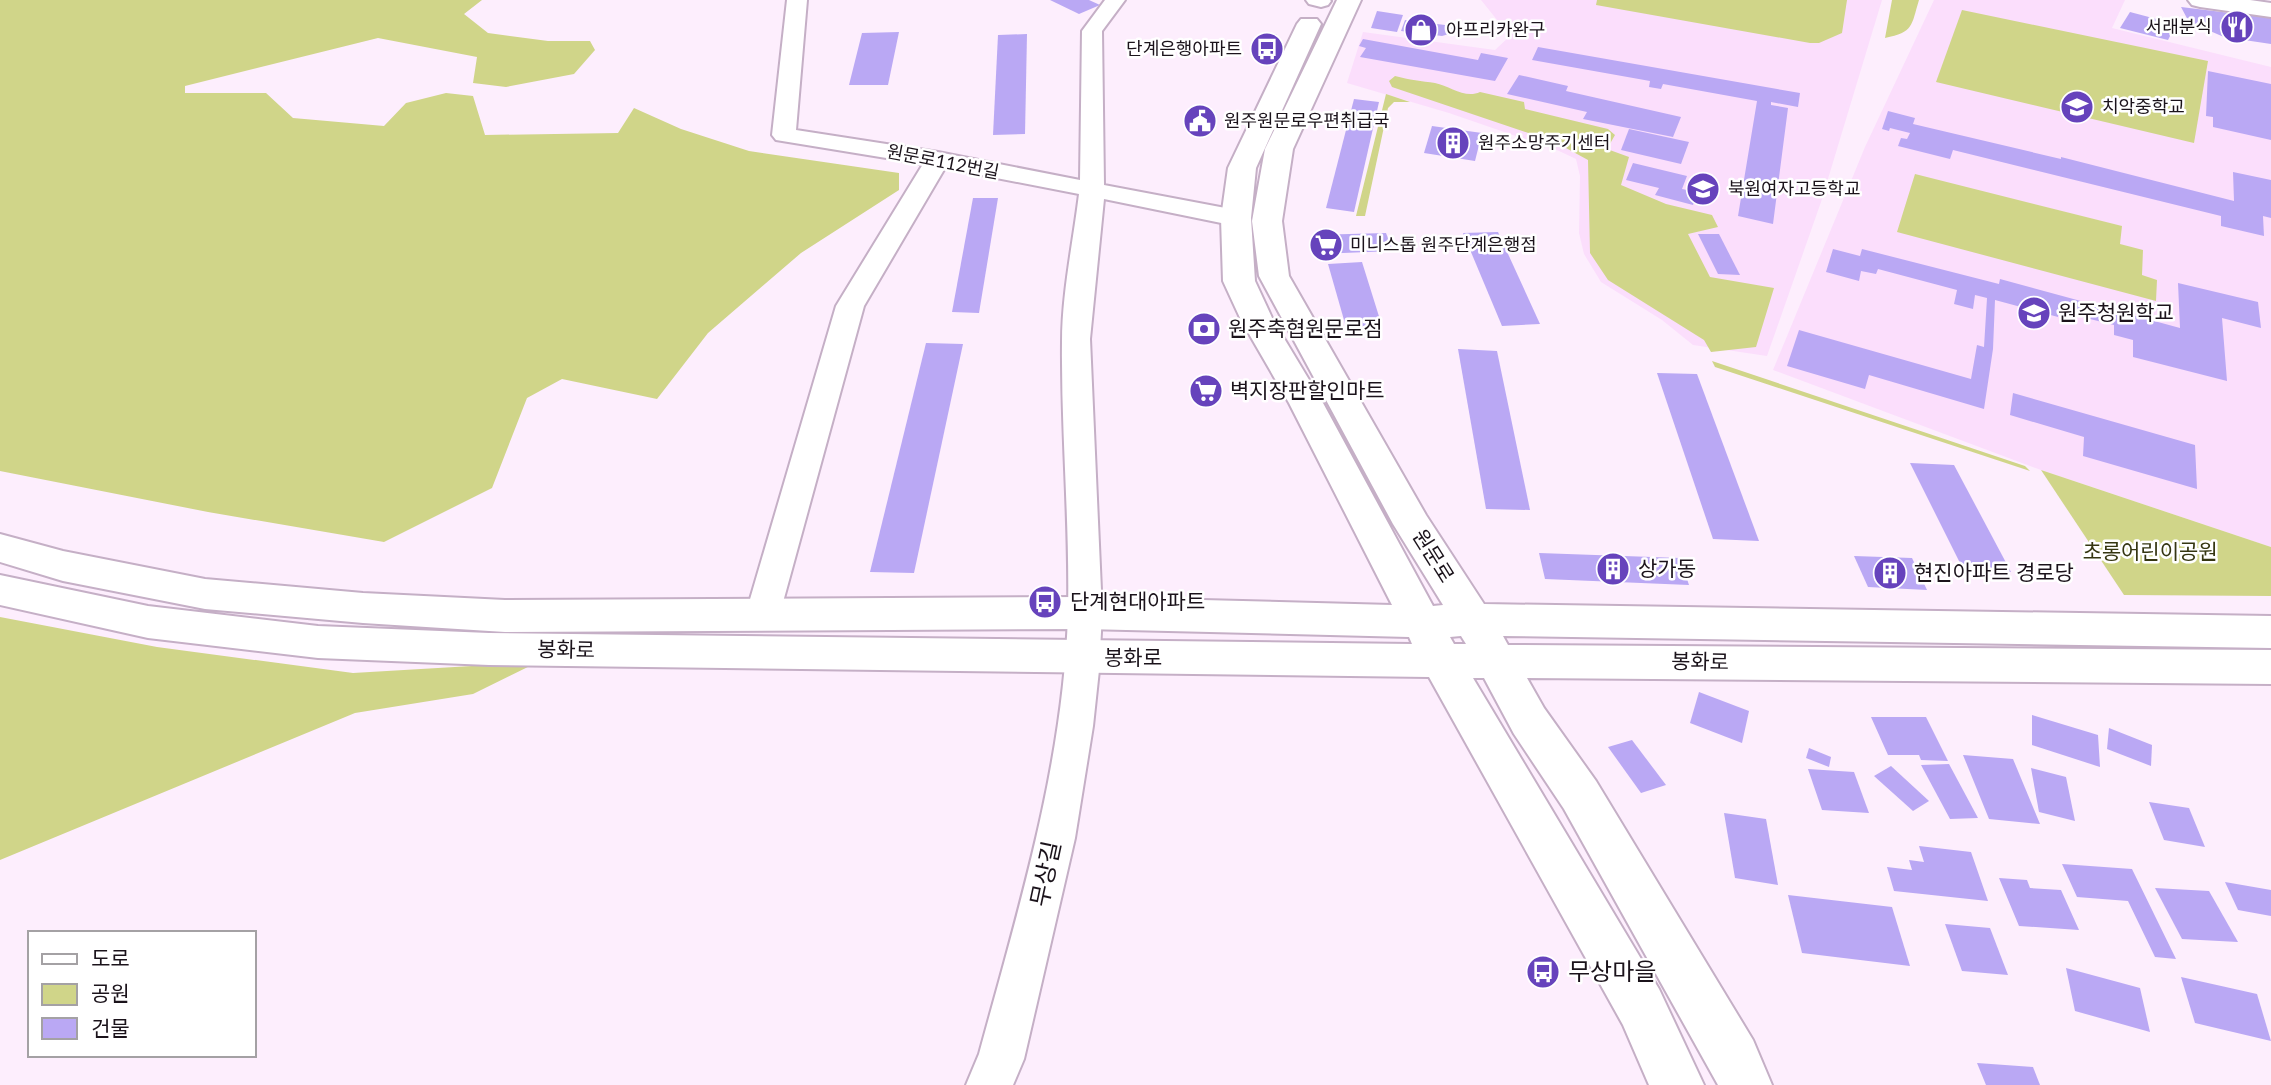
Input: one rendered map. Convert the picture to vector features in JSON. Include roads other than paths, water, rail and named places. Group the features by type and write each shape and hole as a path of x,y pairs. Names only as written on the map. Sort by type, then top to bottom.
{"street":[{"name":"원문로112번길","path":"797,0 784,135 938,159 1092,191 1251,219"},
{"name":"무상길","path":"989,1085 1001,1059 1044,890 1062,799 1083,658 1085,613 1076,339 1092,191 1092,31 1115,0"},
{"path":"1316,0 1335,1"},
{"path":"2200,0 2271,10"},
{"name":"원문로","path":"1335,1 1251,219 1239,281 1257,320 1306,403 1432,641 1641,1007 1677,1085"},
{"path":"763,613 850,306 938,159"},
{"name":"원문로","path":"1251,219 1274,276 1412,524 1473,620 1529,721 1580,796 1734,1059 1745,1085"},
{"name":"봉화로","path":"0,548 63,566 205,594 363,608 505,616 1085,613 1432,641 1496,661 2271,667"},
{"name":"봉화로","path":"0,590 148,622 318,642 489,649 1083,658 1432,641 1473,620 2271,632"}],"place":[{"name":"서래분식","path":"2237,27"},
{"name":"아프리카완구","path":"1421,30"},
{"name":"단계은행아파트","path":"1267,49"},
{"name":"치악중학교","path":"2077,107"},
{"name":"원주원문로우편취급국","path":"1200,121"},
{"name":"원주소망주기센터","path":"1453,143"},
{"name":"북원여자고등학교","path":"1703,189"},
{"name":"미니스톱 원주단계은행점","path":"1326,245"},
{"name":"원주청원학교","path":"2034,313"},
{"name":"원주축협원문로점","path":"1204,329"},
{"name":"벽지장판할인마트","path":"1206,391"},
{"name":"상가동","path":"1613,569"},
{"name":"현진아파트 경로당","path":"1890,573"},
{"name":"단계현대아파트","path":"1045,602"},
{"name":"무상마을","path":"1543,972"}],"park label":[{"name":"초롱어린이공원","path":"2150,552"}]}
